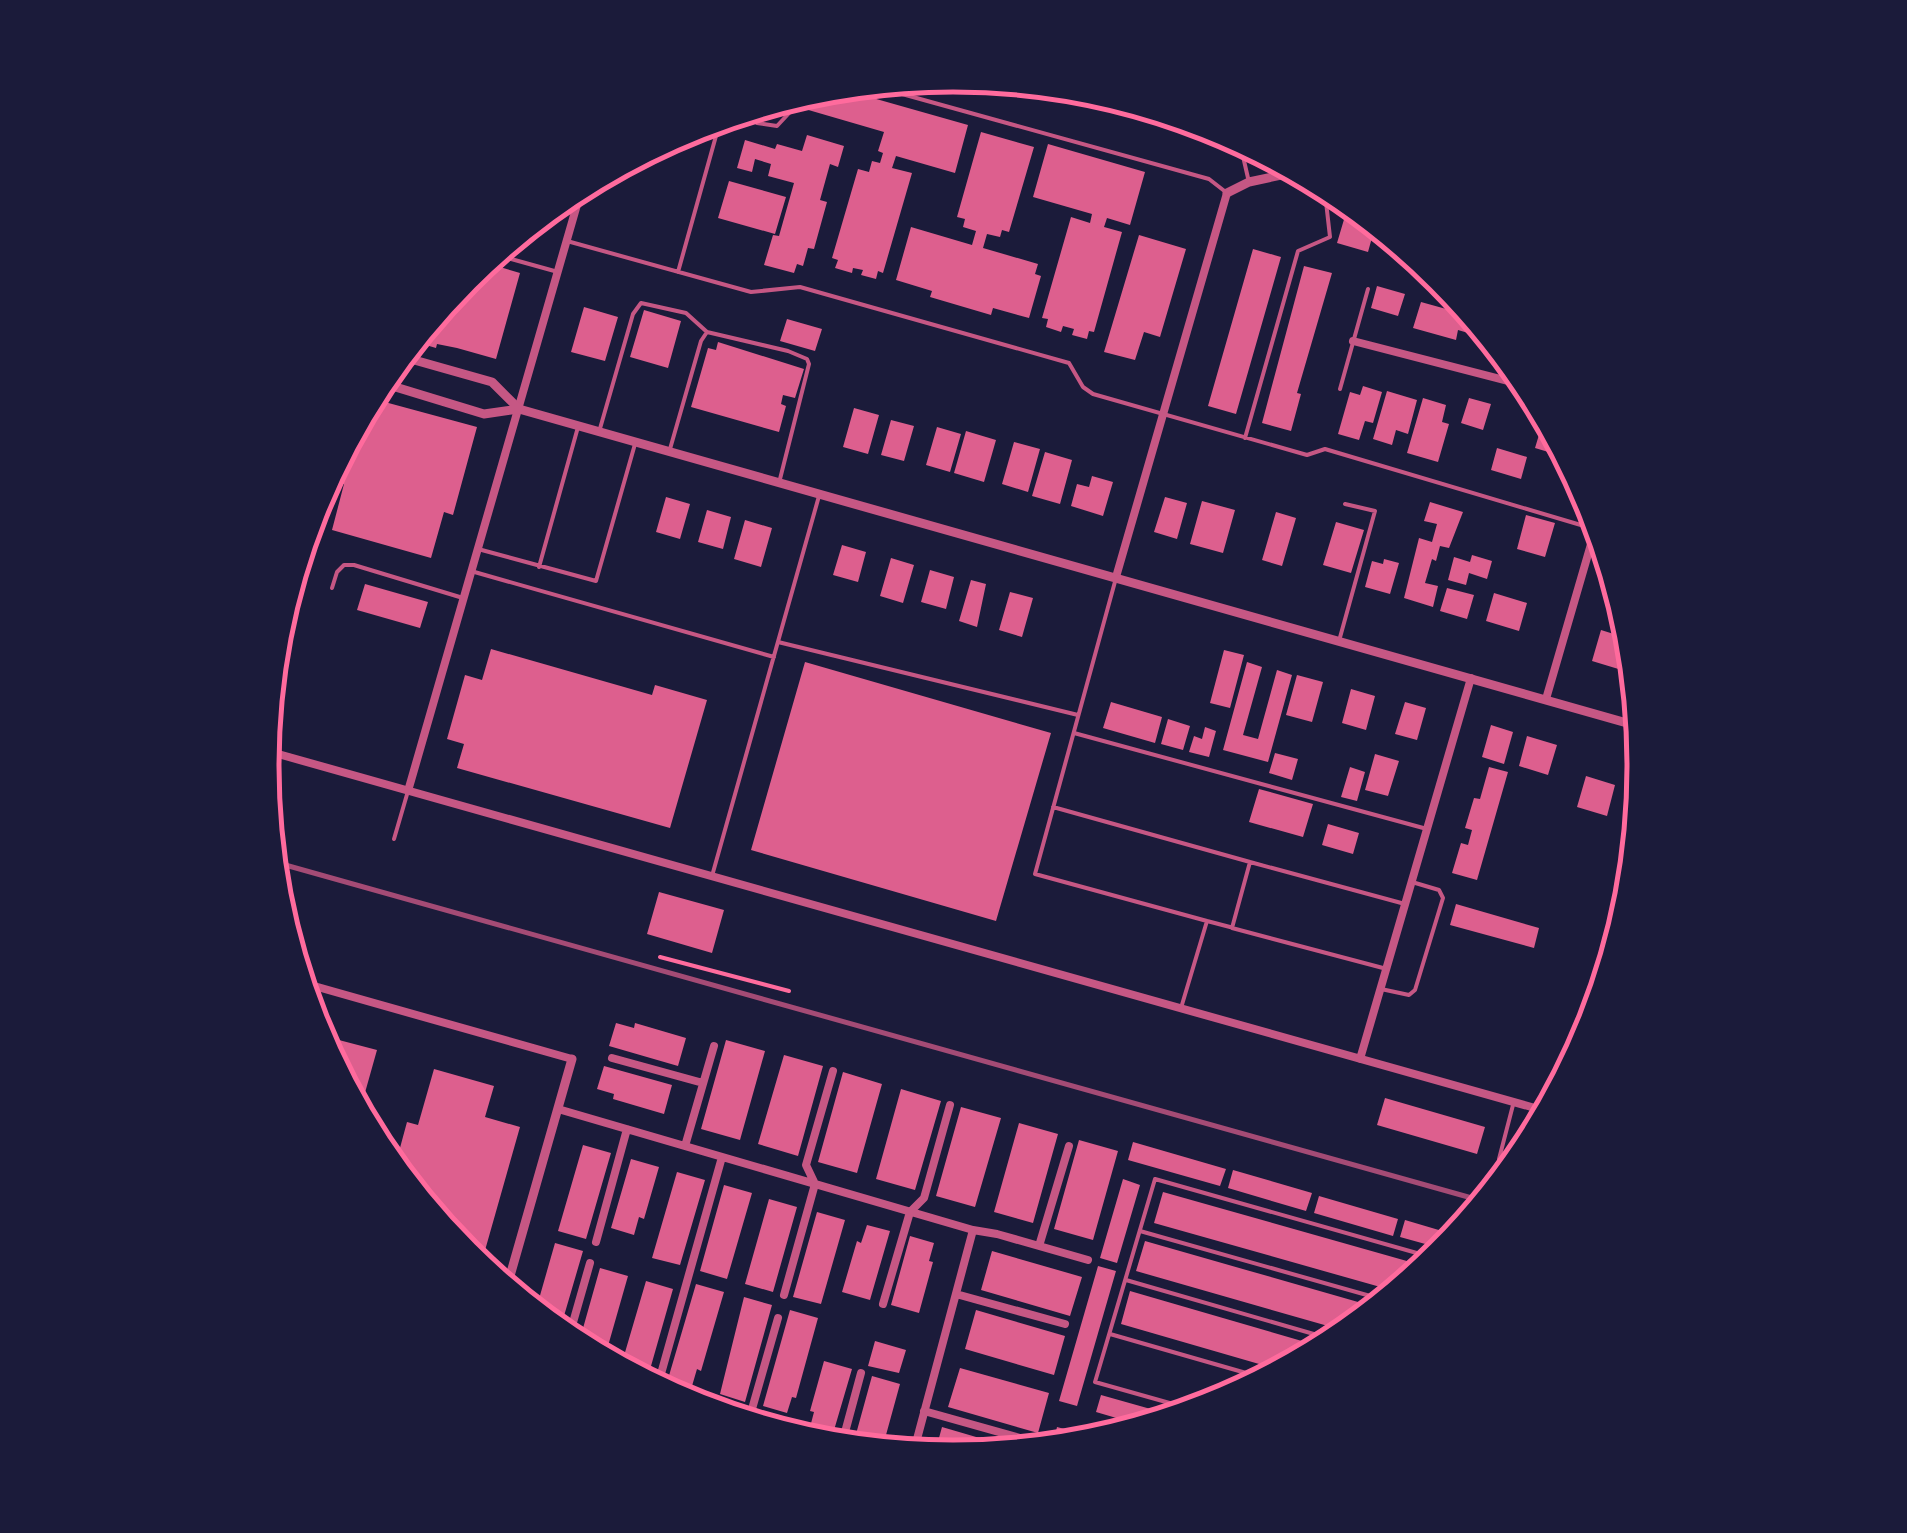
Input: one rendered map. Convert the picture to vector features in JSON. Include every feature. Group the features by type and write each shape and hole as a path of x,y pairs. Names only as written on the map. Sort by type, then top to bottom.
{"street":[{"path":"1116,577 1228,192 1248,182 1277,176"},
{"path":"408,791 576,208"},
{"path":"1354,341 1506,380"},
{"path":"416,360 492,382 520,409"},
{"path":"396,387 484,414 520,409 1626,723"},
{"path":"1546,699 1591,548"},
{"path":"1360,1058 1470,678"},
{"path":"280,754 1535,1108"},
{"path":"316,987 572,1058 511,1274"},
{"path":"685,1146 714,1046"},
{"path":"612,1058 703,1083"},
{"path":"784,1295 815,1184 806,1165 832,1071"},
{"path":"882,1304 910,1212 924,1198 950,1105"},
{"path":"558,1109 1088,1260"},
{"path":"596,1242 627,1129"},
{"path":"1038,1246 1069,1146"},
{"path":"660,1373 722,1157"},
{"path":"917,1439 973,1230"},
{"path":"573,1323 590,1263"},
{"path":"956,1294 1065,1324"},
{"path":"752,1410 778,1318"},
{"path":"844,1432 861,1373"},
{"path":"924,1412 1017,1437"}],"lane":[{"path":"904,94 1209,179 1228,192"},
{"path":"756,122 778,126 790,113"},
{"path":"678,272 717,136"},
{"path":"1244,158 1248,182"},
{"path":"1245,438 1298,250 1330,236 1326,205"},
{"path":"567,240 752,292 800,287 1069,362 1087,391 1161,416 1307,454 1326,449 1581,521"},
{"path":"511,259 558,272"},
{"path":"1340,389 1368,289"},
{"path":"599,432 633,314 642,303 686,313 707,332 788,352 809,364 779,483"},
{"path":"669,452 701,341 707,332"},
{"path":"539,566 578,426"},
{"path":"478,549 596,581 636,442"},
{"path":"712,876 819,494"},
{"path":"1338,641 1374,511 1344,504"},
{"path":"332,588 337,572 344,565 354,564 464,598"},
{"path":"472,571 774,657"},
{"path":"1116,577 1035,874 1386,968"},
{"path":"778,642 1078,716"},
{"path":"1074,733 1427,828"},
{"path":"394,839 408,791"},
{"path":"1053,807 1405,904"},
{"path":"1232,928 1250,862"},
{"path":"1380,989 1409,995 1415,990 1444,898 1439,890 1412,882"},
{"path":"1182,1008 1207,921"},
{"path":"1501,1160 1514,1102"},
{"path":"1173,1404 1095,1382 1155,1179 1418,1254"},
{"path":"1140,1230 1371,1295"},
{"path":"1126,1280 1316,1335"},
{"path":"1110,1334 1247,1373"}],"path":[{"path":"660,956 788,992"}],"building":[{"path":"871,98 968,125 955,173 896,156 892,168 912,173 883,273 878,271 876,279 861,275 863,270 853,268 852,273 835,268 838,260 832,258 858,169 869,172 872,161 880,163 883,153 878,151 884,132 805,109"},
{"path":"981,132 1034,147 1009,232 1002,230 1000,237 987,234 983,248 1038,264 1035,274 1041,276 1029,318 993,308 991,315 930,297 932,291 896,280 911,227 972,245 976,231 963,227 965,219 957,217"},
{"path":"807,135 844,146 838,167 830,164 820,200 827,202 814,249 808,248 803,266 797,264 794,273 764,265 773,235 779,236 794,183 768,176 771,164 755,159 752,172 737,168 745,140 775,149 777,144 802,151"},
{"path":"1048,144 1145,172 1130,225 1107,218 1104,227 1122,232 1094,332 1089,331 1087,339 1072,335 1074,329 1063,326 1061,332 1046,327 1048,319 1042,318 1071,217 1090,223 1092,214 1033,197"},
{"path":"729,181 786,197 775,234 718,218"},
{"path":"1344,218 1372,238 1368,252 1337,243"},
{"path":"1139,235 1186,249 1160,337 1144,332 1135,360 1104,352"},
{"path":"1253,249 1281,257 1236,414 1208,406"},
{"path":"1304,266 1332,273 1297,393 1301,394 1291,431 1262,423"},
{"path":"501,267 520,273 496,359 437,344 436,348 428,346"},
{"path":"1377,286 1405,294 1398,316 1371,308"},
{"path":"1421,302 1448,310 1469,333 1458,330 1456,340 1413,328"},
{"path":"584,307 618,317 605,361 571,352"},
{"path":"644,310 681,321 668,368 630,357"},
{"path":"787,319 822,329 815,351 780,341"},
{"path":"718,342 804,369 795,398 783,395 781,404 786,406 779,432 691,407 708,348 716,350"},
{"path":"1363,386 1382,392 1373,423 1365,421 1359,440 1338,434 1350,392 1360,395"},
{"path":"1387,391 1417,400 1408,434 1396,430 1392,445 1373,439"},
{"path":"1423,398 1446,405 1442,422 1449,424 1438,462 1407,453"},
{"path":"1469,398 1491,404 1483,430 1461,423"},
{"path":"386,402 477,427 453,515 444,512 431,558 332,530 344,484"},
{"path":"854,408 879,415 868,454 843,447"},
{"path":"891,420 914,426 904,461 881,455"},
{"path":"937,427 961,434 950,472 926,465"},
{"path":"966,431 996,440 984,482 954,473"},
{"path":"1539,434 1549,452 1535,448"},
{"path":"1014,442 1040,449 1028,492 1002,484"},
{"path":"1497,448 1527,457 1521,479 1491,470"},
{"path":"1045,452 1072,460 1060,504 1032,496"},
{"path":"1092,476 1113,482 1103,516 1071,506 1077,484 1089,487"},
{"path":"666,497 690,504 680,539 656,532"},
{"path":"1165,497 1187,503 1177,539 1154,532"},
{"path":"1202,501 1235,510 1223,553 1190,544"},
{"path":"1430,502 1463,512 1449,548 1440,546 1436,561 1432,559 1425,583 1438,586 1433,607 1404,598 1419,538 1432,542 1437,524 1424,521"},
{"path":"707,510 731,517 723,549 698,542"},
{"path":"1276,512 1296,518 1282,566 1262,560"},
{"path":"1526,515 1555,523 1545,557 1517,549"},
{"path":"745,520 772,528 761,567 734,559"},
{"path":"1336,522 1364,530 1351,573 1323,565"},
{"path":"842,545 866,552 858,582 833,575"},
{"path":"1472,555 1492,561 1487,579 1469,573 1466,585 1448,580 1454,557 1470,562"},
{"path":"891,558 914,565 903,603 880,596"},
{"path":"1384,559 1399,563 1390,594 1365,587 1372,561 1383,564"},
{"path":"930,570 954,577 946,609 921,602"},
{"path":"971,580 986,584 977,627 959,621"},
{"path":"365,584 428,602 420,628 357,610"},
{"path":"1447,588 1474,595 1467,619 1440,611"},
{"path":"1010,592 1033,598 1022,637 999,630"},
{"path":"1494,593 1527,603 1519,631 1486,621"},
{"path":"1601,630 1615,634 1621,670 1592,661"},
{"path":"491,649 652,695 655,685 707,700 670,828 457,768 464,744 447,739 465,675 482,680"},
{"path":"1224,650 1244,655 1230,708 1210,703"},
{"path":"805,662 1051,733 996,921 751,850"},
{"path":"1247,662 1262,667 1243,735 1258,739 1277,670 1292,675 1268,762 1223,750"},
{"path":"1297,675 1323,682 1312,722 1286,715"},
{"path":"1351,689 1375,696 1366,730 1342,723"},
{"path":"1111,702 1162,717 1155,743 1103,728"},
{"path":"1405,702 1426,708 1417,740 1395,734"},
{"path":"1168,719 1190,726 1183,750 1161,744"},
{"path":"1491,725 1513,732 1504,764 1482,757"},
{"path":"1205,727 1216,731 1209,757 1189,752 1194,736 1202,739"},
{"path":"1527,736 1557,745 1548,775 1519,766"},
{"path":"1275,753 1298,759 1292,780 1269,773"},
{"path":"1375,754 1399,761 1388,796 1365,790"},
{"path":"1350,767 1365,772 1357,801 1341,797"},
{"path":"1489,767 1508,772 1477,880 1452,873 1461,843 1468,845 1472,830 1465,828 1474,798 1480,799"},
{"path":"1586,776 1615,785 1607,816 1577,807"},
{"path":"1259,789 1313,804 1303,837 1249,822"},
{"path":"1328,824 1359,833 1353,854 1322,845"},
{"path":"659,892 724,910 712,953 647,934"},
{"path":"1456,904 1539,928 1534,948 1450,925"},
{"path":"616,1023 634,1028 635,1023 686,1038 678,1066 609,1046"},
{"path":"338,1040 377,1050 365,1094"},
{"path":"726,1040 765,1051 740,1140 701,1129"},
{"path":"784,1055 823,1066 798,1156 758,1144"},
{"path":"604,1066 672,1085 664,1114 613,1099 614,1094 597,1089"},
{"path":"434,1069 494,1086 485,1117 520,1127 485,1250 447,1211 399,1150 407,1122 418,1125"},
{"path":"843,1072 882,1084 857,1173 818,1162"},
{"path":"901,1089 941,1101 915,1190 876,1179"},
{"path":"1385,1098 1485,1127 1477,1154 1377,1125"},
{"path":"961,1107 1001,1118 975,1207 936,1196"},
{"path":"1019,1123 1058,1134 1033,1223 994,1212"},
{"path":"1079,1140 1118,1151 1093,1240 1054,1229"},
{"path":"1133,1142 1226,1169 1220,1186 1128,1160"},
{"path":"583,1145 611,1153 586,1239 558,1231"},
{"path":"631,1159 659,1167 644,1219 639,1217 634,1235 611,1228"},
{"path":"1233,1170 1312,1193 1306,1211 1228,1188"},
{"path":"677,1172 705,1180 680,1265 652,1258"},
{"path":"1123,1179 1140,1185 1117,1263 1100,1258"},
{"path":"724,1185 752,1193 727,1279 700,1271"},
{"path":"1163,1192 1410,1262 1381,1287 1154,1223"},
{"path":"1319,1196 1398,1219 1393,1236 1314,1213"},
{"path":"769,1199 797,1207 773,1292 745,1284"},
{"path":"817,1212 845,1220 821,1304 793,1297"},
{"path":"1405,1220 1441,1231 1428,1245 1400,1237"},
{"path":"867,1225 890,1231 870,1300 842,1292 857,1241 861,1243"},
{"path":"910,1236 934,1243 929,1261 933,1262 919,1313 891,1305"},
{"path":"1145,1241 1361,1303 1329,1326 1136,1271"},
{"path":"555,1243 583,1251 564,1316 539,1298"},
{"path":"992,1251 1082,1277 1070,1316 981,1290"},
{"path":"1098,1266 1116,1271 1077,1406 1059,1401"},
{"path":"600,1268 628,1276 608,1345 583,1329"},
{"path":"646,1281 673,1289 650,1368 624,1355"},
{"path":"696,1284 724,1292 701,1371 697,1369 692,1386 669,1377"},
{"path":"1130,1291 1304,1342 1263,1365 1121,1324"},
{"path":"744,1297 772,1305 745,1402 720,1394"},
{"path":"790,1310 818,1318 796,1398 792,1397 787,1413 763,1406"},
{"path":"976,1310 1065,1336 1054,1375 965,1349"},
{"path":"875,1341 906,1350 899,1373 868,1366"},
{"path":"824,1361 852,1369 834,1430 810,1425 814,1412 810,1411"},
{"path":"960,1368 1049,1393 1038,1433 948,1407"},
{"path":"872,1376 900,1384 886,1435 856,1433"},
{"path":"1101,1395 1154,1410 1122,1420 1096,1412"},
{"path":"942,1427 984,1439 954,1440 939,1440"}],"railway":[{"path":"287,865 1471,1198"}]}
